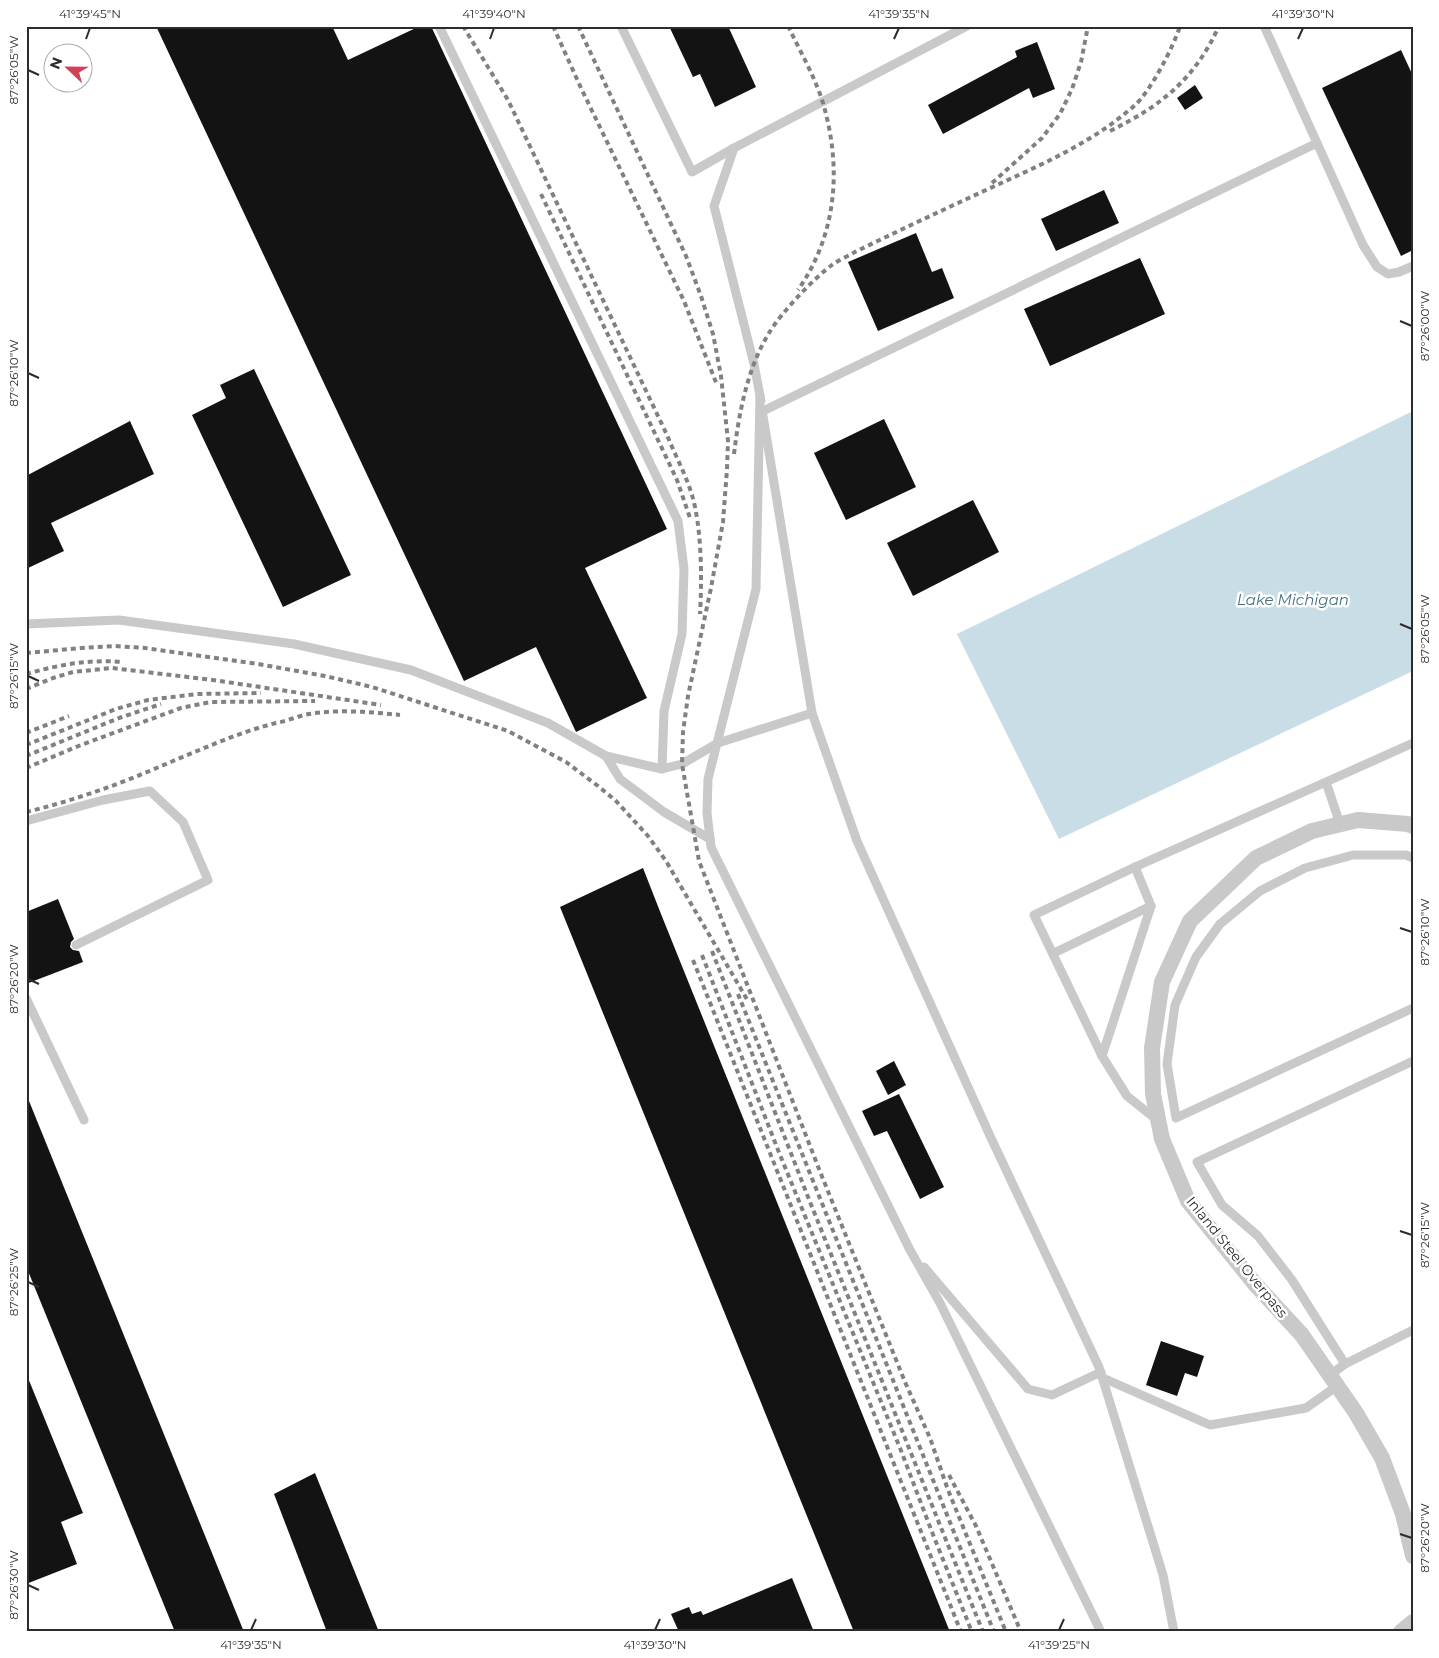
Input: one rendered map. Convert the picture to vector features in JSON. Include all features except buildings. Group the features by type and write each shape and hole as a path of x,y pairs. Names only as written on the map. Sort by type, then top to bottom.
{"street":[{"name":"Inland Steel Overpass","path":"1411,824 1358,820 1312,831 1256,858 1190,920 1162,982 1152,1048 1153,1094 1162,1139 1188,1201 1255,1284 1302,1335 1356,1413 1382,1458 1403,1514 1413,1556"},
{"path":"1401,1632 1413,1622"}],"lane":[{"path":"439,26 678,521 684,569 682,634 664,711 662,769"},
{"path":"622,26 692,172 734,148 967,26"},
{"path":"1264,26 1364,245 1377,267 1388,274 1413,266"},
{"path":"763,411 1318,143"},
{"path":"734,148 714,206 754,364 760,395 812,713 857,841 991,1138 1102,1375 1163,1575 1174,1632"},
{"path":"760,395 756,590 708,779 707,813 711,847 910,1250 940,1303 1101,1632"},
{"path":"26,624 118,620 294,644 411,670 548,723 606,756 662,769 682,764 718,743 812,713"},
{"path":"1159,1122 1127,1096 1102,1056 1054,953 1034,915 1135,867 1413,742"},
{"path":"606,756 620,779 664,812 710,839"},
{"path":"1326,782 1340,824"},
{"path":"26,820 103,800 150,791 183,822 208,880 76,945"},
{"path":"1413,858 1406,855 1353,855 1305,868 1260,891 1220,924 1196,957 1175,1005 1167,1064 1176,1118 1413,1008"},
{"path":"1102,1056 1151,906 1135,867"},
{"path":"1054,953 1151,906"},
{"path":"26,998 84,1120"},
{"path":"1345,1364 1292,1280 1258,1236 1222,1205 1197,1162 1413,1061"},
{"path":"910,1250 1028,1389 1052,1396 1102,1375 1210,1425 1306,1408 1333,1380 1345,1364 1413,1330"}],"water":[{"name":"Lake Michigan","path":"1413,411 1413,671 1059,839 957,634"}],"railway":[{"path":"463,26 508,100 687,480 698,523 701,570 700,614"},
{"path":"553,26 684,301 717,385"},
{"path":"578,26 686,256 713,334 721,376 728,441 723,522 688,696 683,732 682,764 699,861 819,1169 905,1382 930,1438 948,1490 1006,1632"},
{"path":"788,26 820,93 829,127 834,176 828,223 821,246 811,269 798,290"},
{"path":"992,183 1042,138 1060,114 1072,89 1081,62 1088,26"},
{"path":"734,454 745,392 761,347 781,316 816,279 832,265 855,252 1051,160 1103,130 1135,105 1148,90 1167,56 1180,26"},
{"path":"1110,131 1145,112 1175,89 1199,61 1210,45 1219,26"},
{"path":"541,194 677,480 690,518"},
{"path":"26,653 115,646 145,648 258,664 372,687 508,731 566,762 616,801 648,836 666,861 748,1001"},
{"path":"26,674 50,668 98,661 123,662"},
{"path":"26,689 73,672 112,668 213,680 381,705"},
{"path":"26,745 116,709 148,700 197,694 261,693"},
{"path":"26,768 81,745 181,708 211,702 315,701"},
{"path":"26,756 119,718 161,704"},
{"path":"26,812 101,790 237,735 305,715 343,711 400,715"},
{"path":"26,733 69,716"},
{"path":"712,951 810,1202 983,1632"},
{"path":"702,955 778,1150 900,1448 972,1632"},
{"path":"693,960 961,1632"},
{"path":"738,994 994,1632"},
{"path":"949,1475 976,1526 1021,1632"}]}
